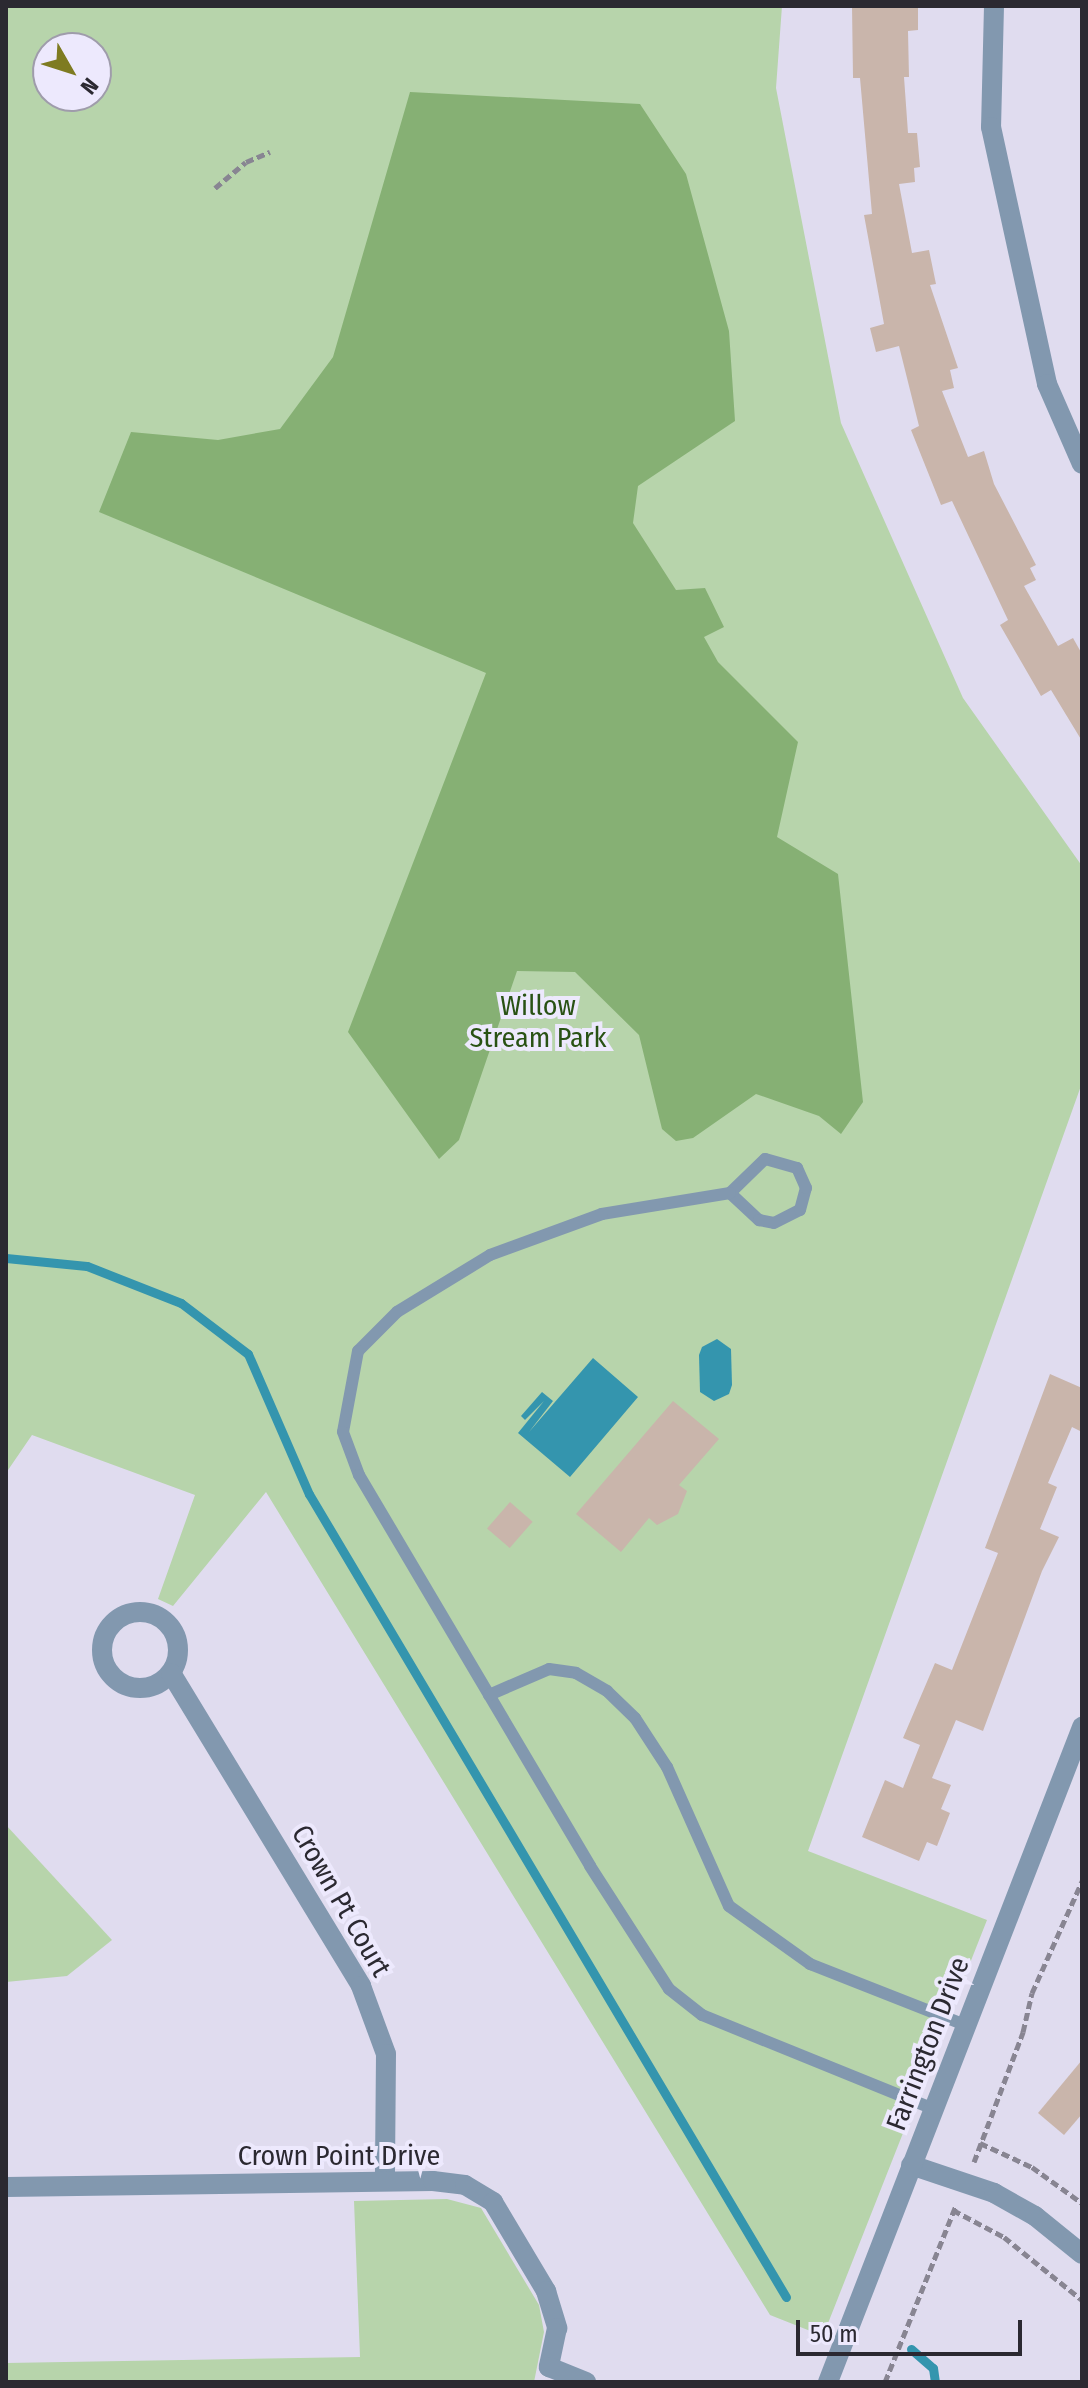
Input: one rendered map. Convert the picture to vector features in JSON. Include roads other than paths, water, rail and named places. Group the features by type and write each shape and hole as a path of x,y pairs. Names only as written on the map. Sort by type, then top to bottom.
{"street":[{"path":"994,6 991,127 1047,384 1082,464"},
{"name":"Crown Pt Court","path":"171,1673 361,1986 386,2054 385,2181"},
{"name":"Farrington Drive","path":"828,2382 1081,1730"},
{"path":"911,2165 967,2184 1035,2216 1082,2254"},
{"name":"Crown Point Drive","path":"6,2187 385,2181 465,2185 493,2202 546,2291 557,2328 547,2374 586,2382"}],"lane":[{"path":"730,1193 759,1220 774,1223 800,1210 806,1188 797,1168 777,1158 755,1163 730,1193 602,1214 501,1250 397,1312 358,1351 343,1432 359,1475 669,1989 702,2015 933,2109"},
{"path":"489,1695 549,1669 576,1673 607,1691 635,1718 667,1767 729,1906 810,1964 965,2025"}],"water":[{"path":"717,1339 731,1349 732,1385 729,1394 714,1401 700,1392 699,1355 702,1347"},
{"path":"593,1358 638,1397 570,1477 518,1433 544,1401 525,1420 521,1416 542,1392 553,1401 529,1432"}],"waterway":[{"path":"6,1258 87,1266 181,1303 248,1354 309,1494 786,2297"},
{"path":"911,2349 933,2368 935,2382"}],"park label":[{"name":"Willow Stream Park","path":"538,1022"}]}
